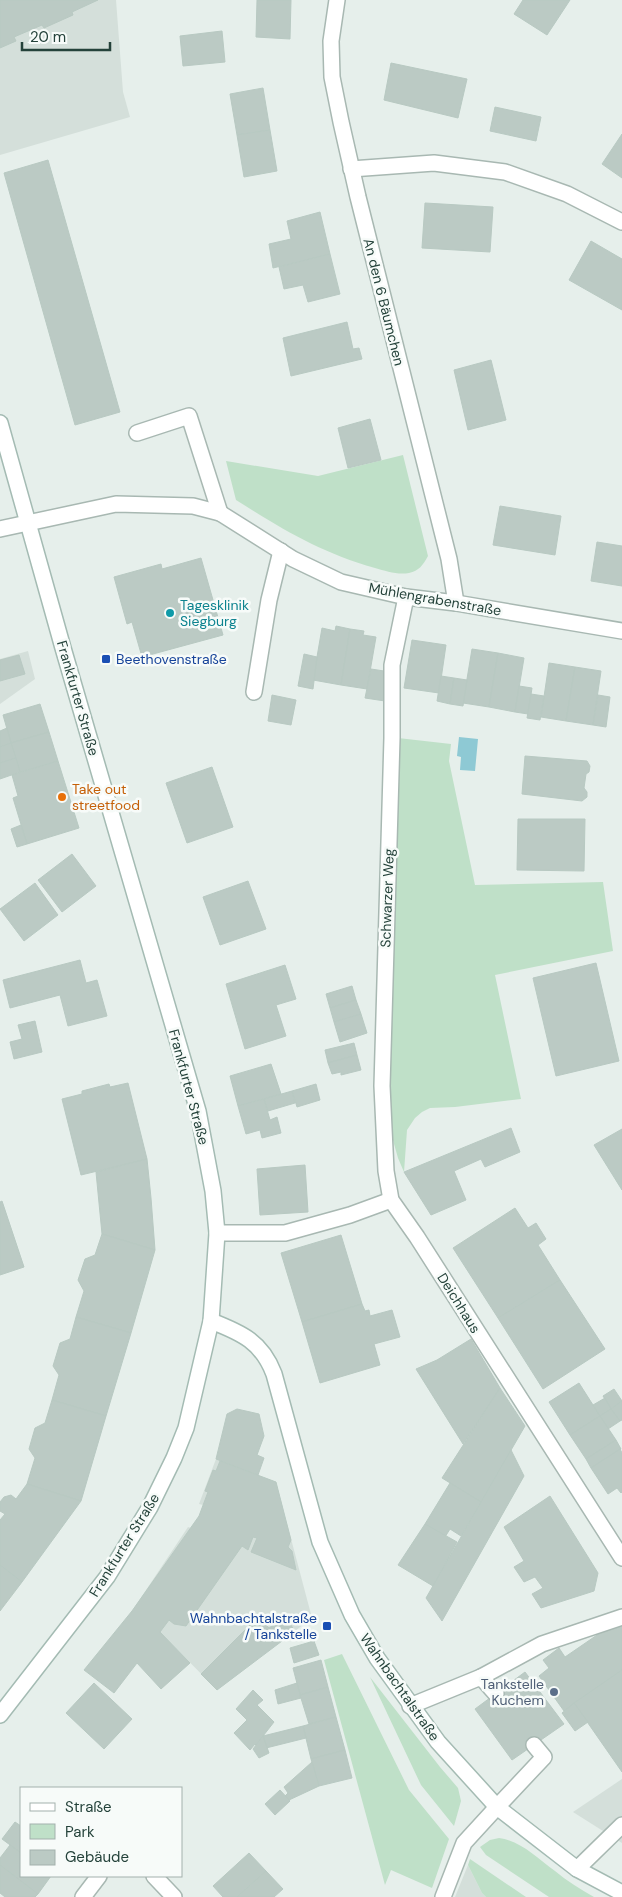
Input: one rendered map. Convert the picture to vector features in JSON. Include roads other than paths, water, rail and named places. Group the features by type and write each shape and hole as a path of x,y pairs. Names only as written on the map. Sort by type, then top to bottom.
{"street":[{"name":"An den 6 Bäumchen","path":"337,0 332,40 332,77 351,169 449,559 456,603"},
{"path":"351,169 434,163 505,172 567,194 622,222"},
{"path":"137,433 189,416 220,513"},
{"name":"Frankfurter Straße","path":"0,423 198,1111 213,1191 217,1233 211,1320 186,1428 150,1507 107,1577 0,1715"},
{"name":"Mühlengrabenstraße","path":"28,523 116,504 192,506 220,513 293,559 341,582 406,597 456,603 622,631"},
{"path":"0,530 28,523"},
{"path":"254,692 269,600 281,551"},
{"name":"Schwarzer Weg","path":"391,1200 386,1171 382,1086 392,738 392,665 406,597"},
{"path":"217,1233 285,1233 350,1215 391,1200"},
{"name":"Deichhaus","path":"391,1200 417,1236 622,1558"},
{"name":"Wahnbachtalstraße","path":"211,1320 230,1328 255,1344 268,1358 320,1542 352,1615 377,1658 410,1706 438,1742 496,1807 577,1869 622,1893"},
{"path":"410,1706 481,1676 542,1644 622,1617"},
{"path":"481,1676 496,1694"},
{"path":"443,1897 464,1843 544,1758 534,1745"},
{"path":"577,1869 622,1825"},
{"path":"83,1897 97,1877"},
{"path":"155,1877 174,1897"}],"water":[{"path":"459,737 478,739 475,771 460,770 461,757 457,756"}],"place":[{"name":"Tagesklinik Siegburg","path":"170,613"},
{"name":"Beethovenstraße","path":"106,659"},
{"name":"Take out streetfood","path":"62,797"},
{"name":"Wahnbachtalstraße / Tankstelle","path":"327,1626"},
{"name":"Tankstelle Kuchem","path":"554,1692"}]}
